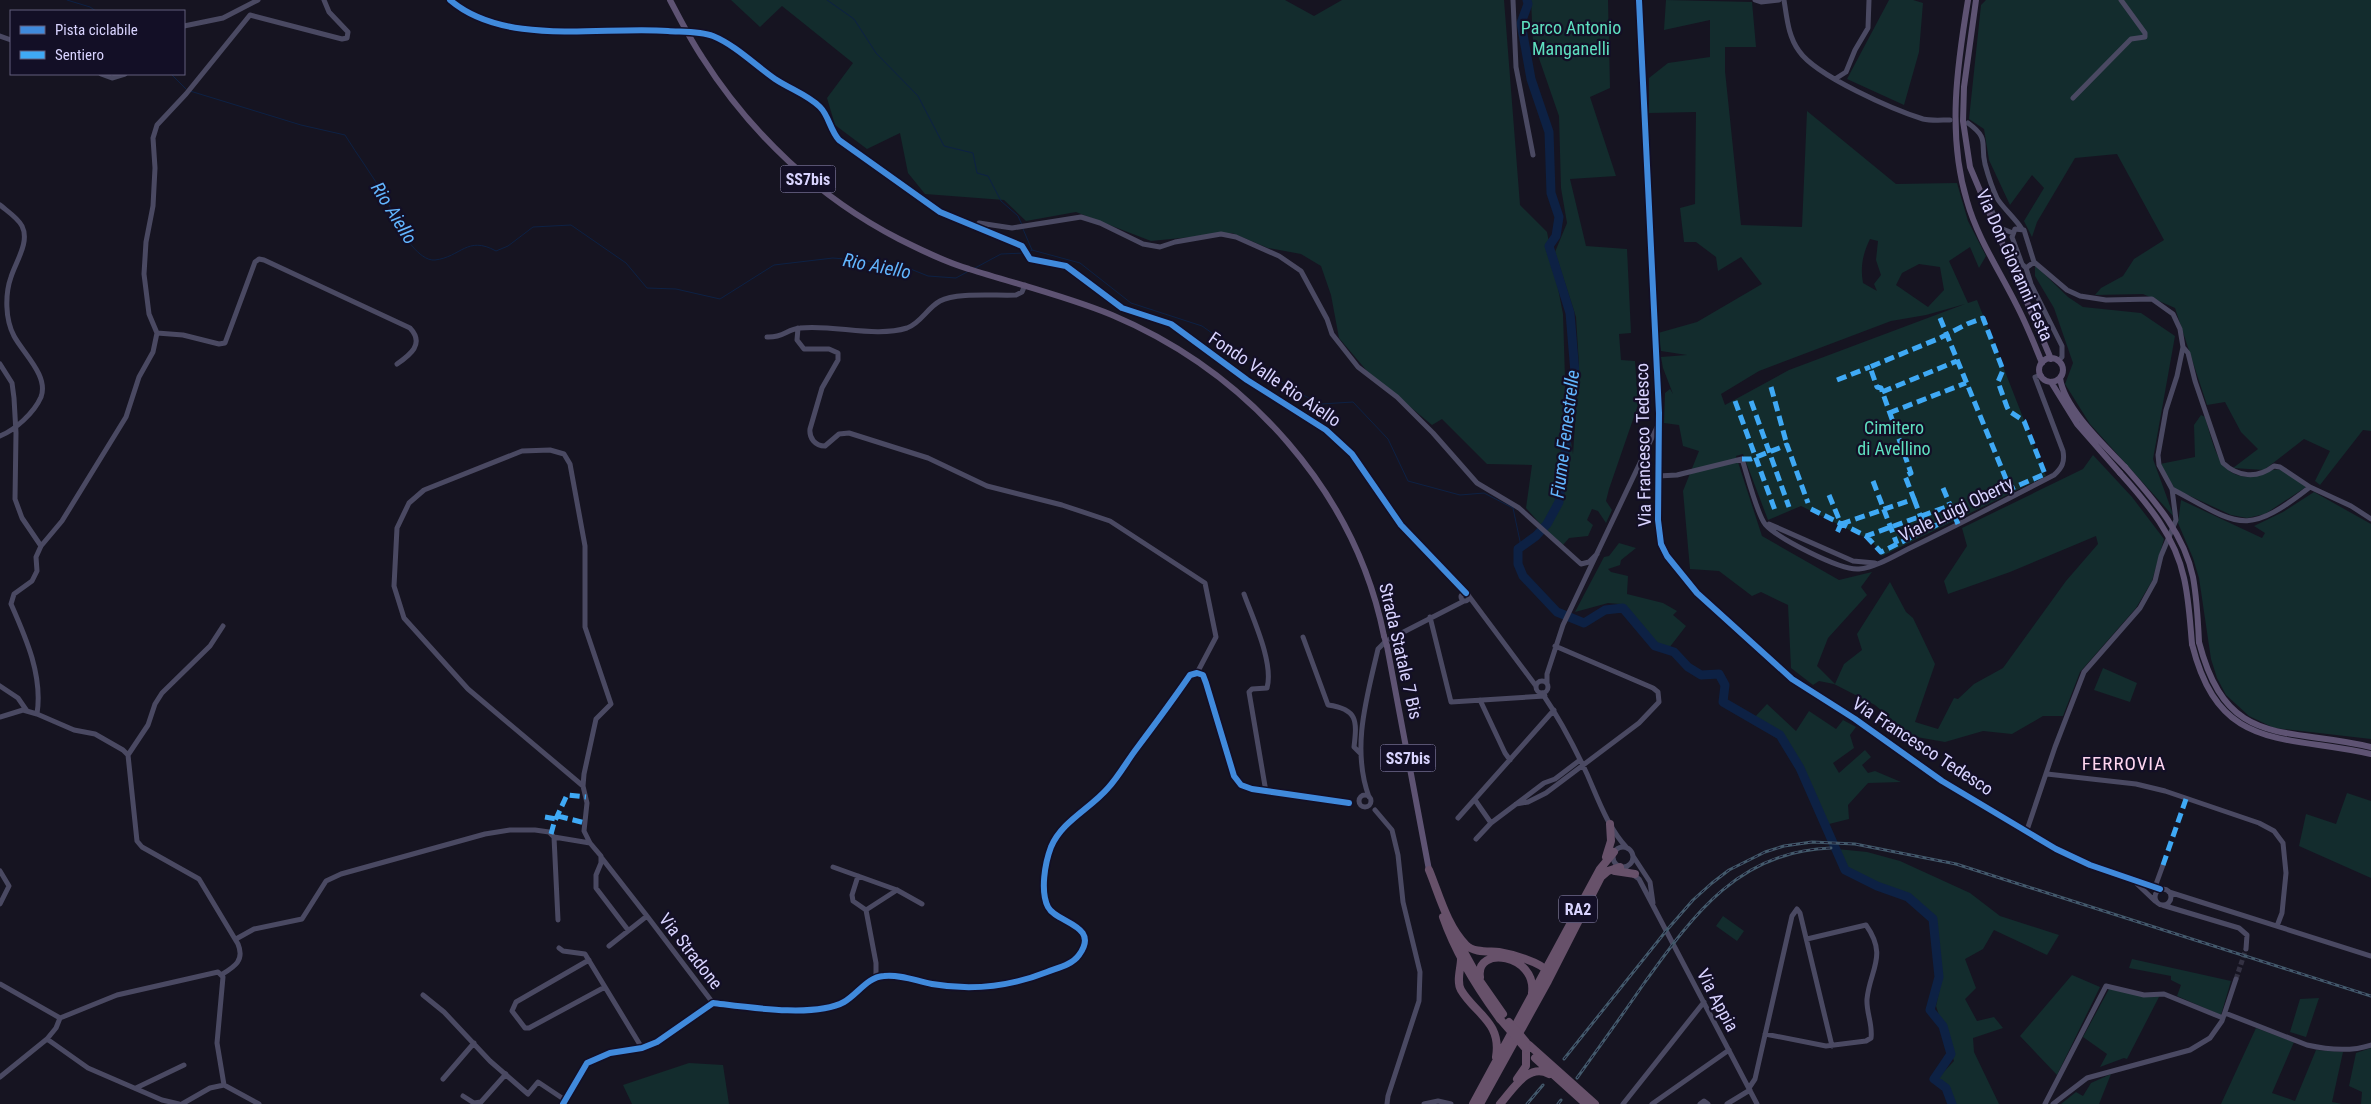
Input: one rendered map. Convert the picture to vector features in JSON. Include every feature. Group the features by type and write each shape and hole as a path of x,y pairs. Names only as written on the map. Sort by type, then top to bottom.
{"highway":[{"path":"1603,865 1611,841 1610,824"},
{"path":"1603,865 1614,851"},
{"name":"RA2","path":"1473,1104 1603,865"},
{"path":"1599,883 1606,872 1621,867"},
{"name":"SS7bis","path":"1429,870 1461,959 1502,1017 1527,1048 1554,1077 1586,1104"},
{"path":"1599,883 1614,872 1635,874"},
{"name":"RA2","path":"1480,1104 1599,883"},
{"name":"SS7bis","path":"1448,924 1477,980"},
{"path":"1448,924 1464,944 1470,948 1500,952 1542,965 1546,969 1548,975 1528,1012 1526,1021"},
{"path":"1531,961 1544,958 1556,950"},
{"path":"1465,994 1463,982 1466,978 1477,980 1484,961 1495,957 1510,959 1530,974 1533,985 1531,997"},
{"path":"1461,959 1459,981 1461,990 1493,1030 1501,1035 1512,1030"},
{"path":"1493,1030 1497,1051 1494,1064"},
{"name":"SS7bis","path":"1527,1048 1595,1104"},
{"path":"1494,1104 1522,1072 1527,1059 1527,1048"},
{"path":"1500,1104 1523,1078 1531,1072 1545,1072 1554,1077"},
{"path":"1487,1091 1486,1099 1488,1104"}],"main road":[{"name":"Strada Statale 7 Bis","path":"670,0 701,57 733,102 768,142 796,170 827,194 898,238 966,269 1025,285 1111,315 1169,342 1206,366 1263,415 1310,469 1349,531 1373,589 1386,641 1429,870"},
{"name":"Via Don Giovanni Festa","path":"1968,0 1957,78 1955,115 1958,154 1963,183 1972,217 2016,304 2042,363"},
{"name":"Via Don Giovanni Festa","path":"1976,0 1964,87 1963,121 1970,167 2051,359"},
{"path":"2060,378 2052,382 2045,380 2040,375 2042,363 2051,359 2058,361 2063,371 2060,378 2061,386 2075,408 2166,516 2182,543 2193,577 2197,663 2207,687 2222,708 2246,728 2278,739 2371,754"},
{"path":"2052,382 2077,424 2157,518 2171,541 2184,577 2196,643 2209,676 2217,690 2236,713 2251,724 2278,732 2328,738 2371,747"}],"street":[{"path":"185,26 224,18 258,0"},
{"path":"37,714 36,675 27,641 11,604 14,594 32,581 37,572 36,557 40,546 62,521 126,417 139,377 153,352 158,333 149,314 144,274 146,242 153,206 155,168 153,138 157,125 186,94 250,15 342,39 347,38 348,32 329,12 324,0"},
{"path":"450,0 464,12 484,21 507,26 553,30 674,31 712,36 822,108 832,132 839,140 940,212 976,226 979,224 1012,228 1081,217 1100,222 1143,244 1160,247 1175,242 1221,234 1236,237 1279,256 1301,271 1327,319 1332,334 1358,367 1397,398 1427,427 1477,483 1519,508 1581,564 1589,562 1597,554"},
{"path":"1513,0 1516,67 1533,155"},
{"name":"Via Francesco Tedesco","path":"1638,0 1658,425 1658,520 1661,544 1667,556 1697,593 1792,679 1855,719 1942,781 2056,849 2081,861 2158,888 2170,897"},
{"path":"1755,0 1761,2 1779,0"},
{"path":"1784,0 1790,33 1799,52 1804,57 1835,79 1891,107 1923,118 1950,120"},
{"path":"1835,79 1846,72 1855,50 1868,28 1870,0"},
{"path":"2073,98 2131,39 2145,37 2145,32 2121,0"},
{"path":"104,75 112,78 122,75"},
{"path":"1968,123 1976,129 1983,139 1984,162 1998,199 2026,233 2034,262 2067,290 2080,296 2106,300 2152,299 2161,304 2173,314 2180,329 2183,347 2177,376 2166,410 2158,455 2158,466 2172,489 2176,520 2161,556 2155,581 2140,608 2084,672 2054,747 2047,774 2027,830"},
{"path":"1976,185 1991,206 2000,228 2013,232 2022,228"},
{"path":"0,205 21,224 24,233 24,243 10,278 8,292 9,323 14,336 37,372 42,386 41,397 16,427 0,436"},
{"name":"Fondo Valle Rio Aiello","path":"976,226 1022,246 1030,259 1066,266 1122,308 1171,324 1248,380 1326,430 1352,454 1401,525 1465,597 1476,603 1531,680 1538,683"},
{"path":"2013,232 2012,237 2022,264 2026,268 2062,346 2062,356 2058,361"},
{"path":"158,333 184,335 219,344 225,343 255,262 264,260 410,328 417,339 416,347 411,354 397,364"},
{"path":"2026,268 2034,262"},
{"path":"768,337 778,337 798,328 824,326 876,331 905,328 915,324 940,301 958,297 1016,295 1022,292 1025,285"},
{"path":"423,995 444,1012 528,1094 538,1082 564,1102 587,1063 610,1053 642,1048 657,1042 713,1002 797,1011 822,1008 843,1003 876,977 895,976 961,989 1000,986 1021,982 1070,963 1078,957 1083,948 1084,938 1080,930 1075,924 1053,914 1048,908 1045,898 1045,872 1051,847 1062,830 1108,789 1190,675 1197,672 1216,637 1205,583 1110,521 1062,505 987,486 928,458 849,433 839,434 825,446 812,440 810,429 822,388 838,360 838,353 829,349 804,349 797,340 798,328"},
{"path":"2183,347 2188,353 2195,381 2223,463 2232,471 2244,475 2267,472 2274,466 2280,467 2310,487 2351,506 2371,519"},
{"path":"0,364 12,383 16,427 15,499 22,518 40,546"},
{"name":"Viale Luigi Oberty","path":"1878,563 2059,471 2064,462 2063,451 2035,377 2040,375"},
{"name":"Via Appia","path":"1550,702 1547,674 1563,625 1658,425"},
{"path":"583,786 468,689 404,618 394,586 397,528 409,502 424,490 448,479 522,451 550,450 567,458 584,537 584,627 611,704 596,719 583,786 586,797 584,831 590,843"},
{"path":"1658,476 1677,475 1742,460 1764,522 1785,540 1831,562 1859,569 1878,563"},
{"path":"2172,489 2236,521 2258,520 2283,508 2310,487"},
{"path":"1764,522 1853,561 1878,563"},
{"path":"1244,594 1264,650 1267,668 1267,688 1252,689 1249,692 1266,792"},
{"path":"1362,802 1364,784 1360,753 1364,713 1378,649 1386,641 1465,597"},
{"path":"1430,617 1451,702 1544,694 1548,686 1538,683"},
{"path":"128,755 148,725 155,704 162,693 210,646 223,626"},
{"path":"1303,638 1328,705 1343,707 1354,716 1357,724 1354,747 1360,753"},
{"path":"1516,804 1528,802 1640,723 1659,702 1659,696 1653,688 1555,646"},
{"path":"1197,672 1203,675 1234,776 1240,785 1266,792 1349,803 1370,799"},
{"name":"Via Appia","path":"1547,674 1538,683 1539,692 1544,694 1550,702 1610,824 1650,882 1654,908"},
{"path":"0,686 18,698 26,711"},
{"path":"1480,700 1510,760"},
{"path":"0,717 23,710 74,730 95,734 124,750 128,755 137,841 142,847 199,879 236,939 242,953 240,961 221,975"},
{"path":"1458,818 1554,710"},
{"path":"2047,774 2136,784 2165,791 2259,823 2274,831 2283,843 2286,874 2282,913 2277,926"},
{"path":"1476,839 1491,823 1544,783 1555,782"},
{"path":"1364,784 1375,810 1392,830 1398,855 1403,902 1420,972 1419,1001 1387,1104"},
{"path":"1362,802 1370,799"},
{"path":"1475,800 1491,823"},
{"path":"1362,802 1375,810"},
{"path":"236,939 254,929 302,919 326,881 341,874 485,834 510,830 535,830 553,836 590,843"},
{"path":"1615,832 1614,861 1635,874"},
{"path":"553,836 558,920"},
{"name":"Via Stradone","path":"590,843 713,1002"},
{"path":"1614,851 1619,847 1627,848"},
{"path":"601,856 601,864 596,876 596,888 628,930"},
{"path":"1621,867 1628,865 1633,856"},
{"path":"2160,904 2155,895 2163,865"},
{"path":"834,867 897,890 922,904"},
{"path":"0,871 9,886 0,904"},
{"name":"Via Appia","path":"1635,874 1757,1104"},
{"path":"858,876 852,895 853,900 866,910 876,963 876,977"},
{"path":"2131,879 2160,904 2239,928 2247,935 2246,949"},
{"path":"866,910 897,890"},
{"path":"2160,904 2170,897 2179,896 2371,956"},
{"path":"2170,897 2175,909"},
{"path":"1726,1104 1749,1089 1755,1079 1796,910 1800,913 1807,938 1832,1046"},
{"name":"Via Stradone","path":"609,946 647,916"},
{"path":"1765,1034 1832,1046 1866,1041 1871,1038 1867,999 1876,966 1877,946 1866,925 1807,938"},
{"path":"559,948 562,951 585,954 642,1048"},
{"path":"589,960 516,1002 512,1011 525,1028 529,1028 605,987"},
{"path":"0,1077 47,1039 56,1028 60,1018 117,995 218,972 223,977 217,1043 224,1085"},
{"path":"2053,1104 2087,1078 2190,1050 2210,1038 2224,1016 2236,978"},
{"path":"0,984 60,1018"},
{"path":"2045,1104 2106,986 2144,995 2164,994 2321,1048 2340,1050 2371,1045"},
{"path":"1623,1104 1704,1002"},
{"path":"47,1039 88,1068 162,1100 180,1104 210,1088 224,1085 259,1104"},
{"path":"443,1079 474,1043"},
{"path":"1652,1104 1729,1050"},
{"path":"136,1088 184,1064"},
{"path":"463,1096 474,1103 481,1102 506,1074"},
{"path":"1424,1104 1438,1101 1451,1104"},
{"path":"1700,1104 1704,1101 1708,1104"}],"green space":[{"name":"Parco Antonio Manganelli","path":"731,0 1285,0 1314,16 1342,0 1504,0 1520,205 1547,232 1563,314 1566,411 1573,454 1579,365 1576,317 1555,252 1567,223 1561,188 1559,116 1533,41 1531,0 1608,0 1610,88 1590,97 1616,176 1570,179 1586,246 1627,249 1631,333 1619,334 1621,360 1635,361 1638,405 1609,489 1606,501 1612,510 1606,523 1598,511 1592,509 1587,520 1593,525 1588,536 1569,538 1563,545 1552,537 1526,508 1532,465 1487,464 1442,419 1432,425 1367,371 1339,338 1331,295 1321,266 1301,254 1268,248 1232,233 1151,241 1076,212 1026,221 1004,200 925,194 908,173 900,133 867,149 835,125 827,98 853,63 782,6 760,27"},
{"name":"Cimitero di Avellino","path":"1666,0 1752,2 1756,47 1725,47 1725,71 1741,225 1802,227 1807,111 1896,184 1957,183 1968,221 1986,256 1979,268 1970,247 1949,261 1968,303 1977,300 2046,476 1882,556 1872,541 1801,506 1768,520 1743,454 1736,456 1762,536 1839,580 1872,572 1861,587 1867,595 1828,638 1817,666 1835,684 1844,664 1862,650 1857,634 1890,582 1906,612 1913,618 1935,664 1915,722 1938,729 1954,698 1958,699 1974,684 2003,668 2066,581 2098,544 2096,536 2010,572 1948,594 1944,581 1967,546 1962,528 2083,469 2093,455 2132,497 2164,539 2152,581 2136,608 2080,672 2063,716 2043,716 2012,734 1983,731 1945,742 1911,736 1875,705 1834,684 1819,681 1813,685 1791,668 1788,605 1761,592 1752,596 1719,571 1690,569 1683,491 1699,451 1683,446 1679,425 1664,423 1665,393 1670,389 1673,394 1661,357 1687,355 1661,351 1658,333 1697,322 1762,284 1741,257 1718,271 1716,257 1696,242 1684,242 1680,208 1695,204 1696,112 1649,113 1649,78 1668,63 1710,57 1710,20 1664,30","holes":["1870,239 1878,241 1876,260 1881,275 1874,284 1877,291 1863,283 1862,277 1863,260","1919,264 1940,267 1944,290 1928,307 1896,285 1902,273","1965,304 1789,370 1725,405 1721,394 1759,371 1891,321 1926,315"]},
{"path":"1889,0 1913,0 1923,3 1919,52 1904,105 1847,79"},
{"path":"1986,0 2371,0 2371,431 2363,430 2320,485 2315,481 2330,451 2304,439 2264,470 2233,468 2258,449 2241,432 2225,402 2207,405 2175,308 2143,294 2095,295 2101,288 2123,276 2134,259 2164,240 2117,154 2075,158 2037,222 2032,237 2024,221 2044,188 2032,175 2010,205 1989,160 1984,129 1969,119 1981,5"},
{"path":"2035,265 2068,297 2083,307 2141,313 2175,336 2153,459 2174,517 2090,424 2065,384 2073,363 2054,308 2035,276"},
{"path":"2201,415 2205,417 2219,458 2225,467 2233,473 2242,476 2254,476 2271,470 2280,470 2290,474 2306,487 2265,514 2247,518 2231,515 2175,489 2160,464 2195,457 2194,425"},
{"path":"2314,492 2371,524 2371,739 2274,728 2249,716 2226,695 2217,678 2211,659 2199,578 2193,558 2178,523 2181,500 2262,538 2265,533 2254,526 2283,512"},
{"path":"1619,543 1636,548 1621,560 1620,565 1608,569 1611,572 1628,576 1627,594 1663,603 1677,611 1673,615 1686,626 1669,648 1652,641 1627,607 1620,604 1608,603 1575,612 1604,557 1609,556"},
{"path":"2103,668 2137,683 2130,702 2094,690"},
{"path":"1767,704 1796,731 1809,711 1836,729 1843,720 1856,727 1850,735 1854,748 1833,763 1839,773 1865,750 1871,757 1862,765 1868,773 1875,771 1901,782 1868,783 1848,805 1849,819 1825,825 1800,768 1780,735 1753,719"},
{"path":"2347,793 2371,801 2371,878 2299,846 2306,814 2336,824"},
{"path":"1837,849 1867,852 1900,861 1970,893 2000,916 2059,935 2047,955 1994,930 1983,949 1965,959 1976,988 1965,999 1977,1021 1994,1017 2003,1028 1973,1038 1974,1052 1999,1104 1954,1104 1947,1088 1937,1079 1954,1061 1936,1006 1942,978 1934,919 1910,897 1883,887 1847,868"},
{"path":"1723,916 1744,931 1737,941 1716,926"},
{"path":"2132,959 2231,981 2221,1015 2177,996 2181,985 2171,980 2171,976 2129,968"},
{"path":"2072,975 2100,987 2057,1075 2020,1036"},
{"path":"2109,989 2160,995 2127,1059 2124,1058 2100,1067 2107,1054 2083,1037"},
{"path":"2319,998 2306,1037 2290,1032 2300,999"},
{"path":"2256,1028 2294,1042 2272,1093 2295,1101 2316,1050 2343,1052 2332,1102 2342,1104 2221,1104"},
{"path":"2371,1048 2371,1104 2361,1104 2362,1092 2349,1086 2356,1053"},
{"path":"689,1063 723,1065 729,1104 632,1104 623,1085"},
{"path":"2111,1074 2099,1104 2061,1104 2076,1092 2083,1096 2091,1083"}],"waterway":[{"name":"Rio Aiello","path":"67,0 94,10"},
{"path":"827,0 854,19 876,53 918,96 944,146 973,153 977,173 988,176 1001,201 1018,216 1022,225"},
{"name":"Fiume Fenestrelle","path":"1527,0 1528,4 1521,23 1531,79 1549,132 1551,193 1559,217 1556,236 1549,246 1570,313 1575,373 1559,502 1547,524 1536,536 1518,549 1518,564 1523,576 1557,612 1584,623 1605,610 1623,608 1655,646 1674,652 1688,667 1701,675 1719,674 1725,685 1723,702 1780,735 1800,768 1845,870 1877,886 1908,897 1933,919 1939,977 1930,1010 1943,1026 1951,1054 1934,1079 1946,1088 1952,1104"},
{"name":"Rio Aiello","path":"172,75 186,89"},
{"name":"Rio Aiello","path":"190,91 301,125 345,135 380,189 408,242 420,254 432,260 444,258 464,248 478,245 496,251 508,246 533,227 571,225 626,263 647,288 676,289 720,299 774,265 833,258 879,262 908,268 928,276 956,278 967,272"},
{"path":"1023,229 1032,250"},
{"name":"Rio Aiello","path":"1029,252 1032,250 1080,263 1131,303 1202,326 1293,390 1321,404 1353,402 1388,439 1408,481 1460,495 1484,493 1513,508 1521,546"},
{"name":"Rio Aiello","path":"975,268 1001,254 1025,253"}],"tunnel":[{"path":"2236,979 2246,949"}],"railway":[{"path":"1564,1059 1666,931 1693,900 1712,883 1729,870 1765,852 1784,846 1812,842 1855,844 1956,864 2371,996"},
{"path":"1577,1078 1663,957 1701,911 1722,891 1745,874 1770,861 1799,852 1831,848"},
{"path":"1527,1104 1543,1085"},
{"path":"1558,1104 1561,1100"}],"marked path":[{"path":"1940,318 2013,496"},
{"path":"1841,524 1914,499 1905,476 1911,473 1881,388 1877,387 1870,367 1983,318 2003,370 1998,382 2007,407 2009,411 2024,421 2045,474 2010,489"},
{"path":"1882,392 1957,361"},
{"path":"1837,380 1870,367"},
{"path":"1889,413 1966,383"},
{"path":"1771,387 1787,445"},
{"path":"1735,401 1776,513"},
{"path":"1751,401 1789,507"},
{"path":"1742,459 1751,459 1787,445 1808,503"},
{"path":"1873,481 1897,544"},
{"path":"1943,488 1958,524"},
{"path":"1829,495 1841,524 1837,533"},
{"path":"1914,499 1926,531"},
{"path":"1811,509 1866,536 1949,506"},
{"path":"1866,536 1881,552 1955,516"},
{"path":"551,834 567,795 586,797"},
{"path":"2163,865 2186,799"},
{"path":"558,816 585,823"},
{"path":"545,817 556,819"}],"cycle path":[{"path":"450,0 472,15 498,24 525,29 690,32 708,34 721,40 775,79 815,103 823,111 839,140 940,212 1022,246 1030,259 1066,266 1122,308 1171,324 1247,380 1326,430 1352,454 1401,525 1466,593"},
{"path":"1639,0 1659,413 1658,520 1661,544 1667,556 1697,593 1792,679 1855,719 1942,781 2056,849 2090,865 2160,889"},
{"path":"563,1104 587,1063 610,1053 642,1048 657,1042 713,1003 780,1010 816,1009 831,1007 844,1002 878,977 896,976 947,986 990,986 1033,977 1064,966 1072,961 1079,955 1084,945 1085,937 1075,926 1059,917 1048,907 1044,893 1044,877 1051,847 1069,822 1112,783 1190,675 1197,673 1203,675 1234,776 1241,785 1252,789 1349,803"}],"district":[{"name":"FERROVIA","path":"2124,763"}]}
